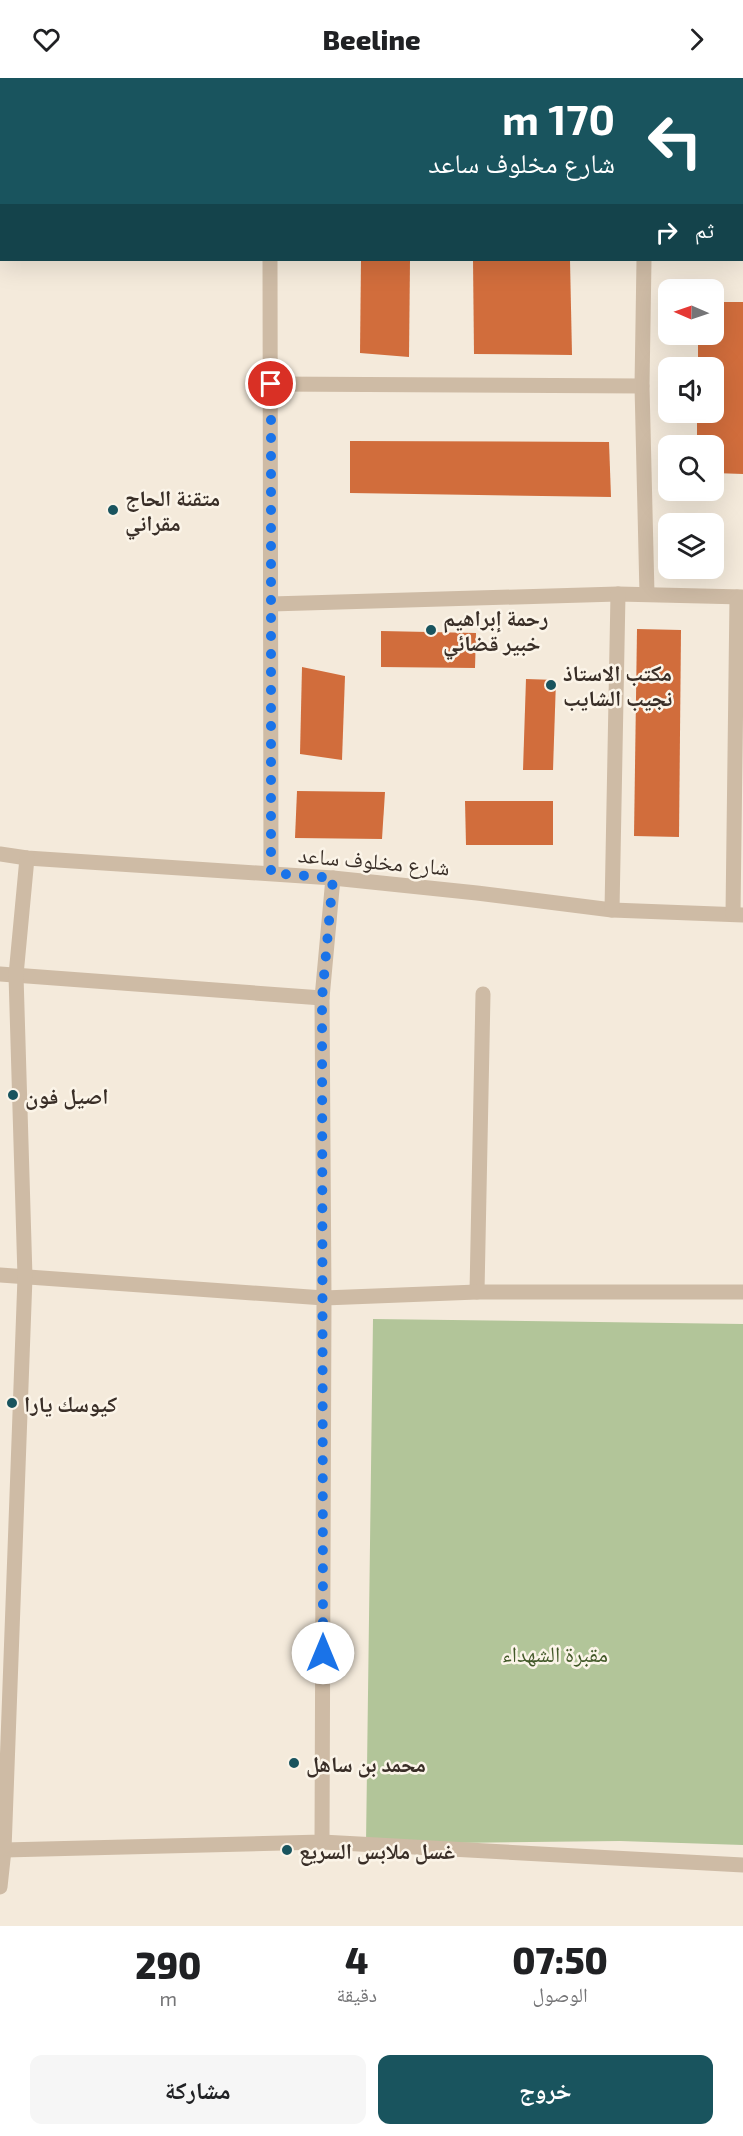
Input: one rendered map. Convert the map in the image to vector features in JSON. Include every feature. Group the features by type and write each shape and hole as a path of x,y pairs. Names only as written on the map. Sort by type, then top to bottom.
{"street":[{"path":"270,261 271,873"},
{"path":"644,261 642,386 647,594"},
{"path":"271,384 642,386"},
{"path":"272,604 618,594 740,597 738,915"},
{"path":"612,910 618,594"},
{"name":"شارع مخلوف ساعد","path":"0,854 27,858 333,878 612,910 738,915"},
{"path":"0,1887 4,1850 25,1277 16,975 27,858"},
{"path":"322,1842 324,1298 322,998 333,878"},
{"path":"0,974 322,998"},
{"path":"477,1292 483,994"},
{"path":"0,1275 324,1298 477,1292 743,1292"},
{"path":"4,1850 322,1842 743,1865"}],"green space":[{"name":"مقبرة الشهداء","path":"373,1319 743,1324 743,1845 620,1841 366,1844"}],"building":[{"path":"361,261 410,261 409,357 360,353"},
{"path":"473,261 570,261 572,355 474,354"},
{"path":"724,302 743,302 743,474 724,473 724,435 697,435 697,423 724,423 724,357 698,357 698,345 724,345"},
{"path":"350,441 609,442 611,497 350,493"},
{"path":"637,629 681,630 679,837 634,836"},
{"path":"381,631 476,633 475,668 381,667"},
{"path":"302,667 345,676 342,760 300,754"},
{"path":"526,679 556,680 553,770 523,770"},
{"path":"297,791 385,792 382,839 295,838"},
{"path":"465,801 553,801 553,845 466,845"}],"place":[{"name":"متقنة الحاج مقراني","path":"113,510"},
{"name":"رحمة إبراهيم خبير قضائي","path":"431,630"},
{"name":"مكتب الاستاذ نجيب الشايب","path":"551,685"},
{"name":"اصيل فون","path":"13,1095"},
{"name":"كيوسك يارا","path":"12,1403"},
{"name":"محمد بن ساهل","path":"294,1763"},
{"name":"غسل ملابس السريع","path":"287,1850"}],"route":[{"path":"271,384 271,873 333,878 322,998 323,1653"}]}
